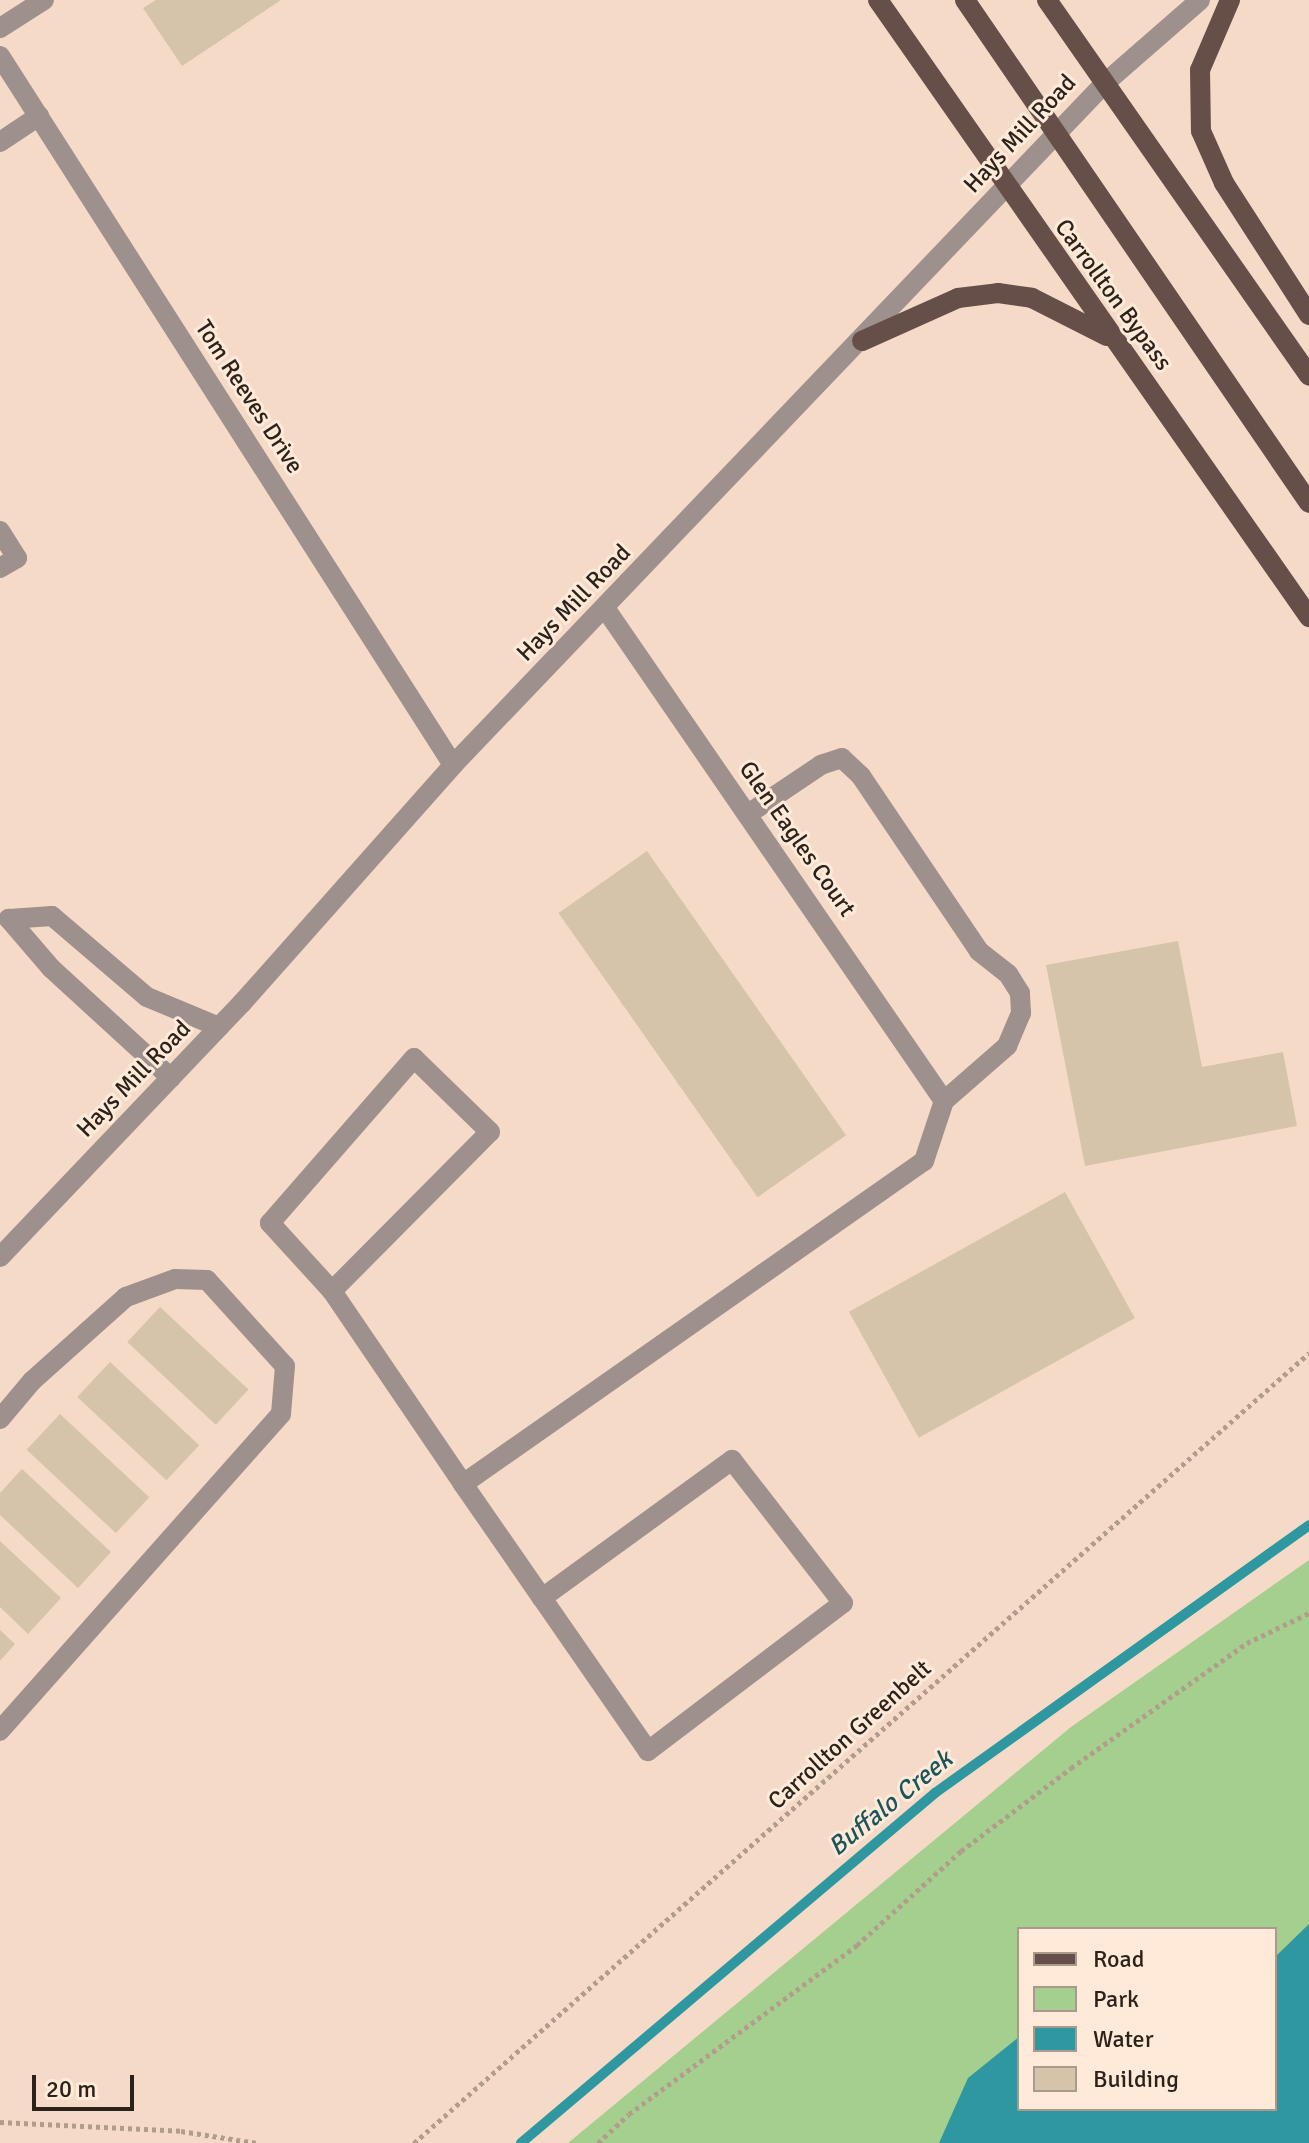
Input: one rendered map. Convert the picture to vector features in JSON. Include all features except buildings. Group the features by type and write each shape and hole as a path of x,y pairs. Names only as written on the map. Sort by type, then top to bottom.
{"main road":[{"name":"Carrollton Bypass","path":"878,0 1005,188 1309,617"},
{"path":"965,0 1309,503"},
{"path":"1047,0 1309,376"},
{"path":"1230,0 1200,70 1201,131 1224,183 1309,315"},
{"path":"862,341 958,298 998,293 1032,298 1115,341"}],"street":[{"path":"0,28 44,0"},
{"name":"Hays Mill Road","path":"0,1257 219,1027 453,765 862,341 1105,83 1200,0"},
{"name":"Tom Reeves Drive","path":"0,56 453,765"},
{"path":"0,142 39,116"},
{"path":"0,531 17,558 0,568"},
{"name":"Glen Eagles Court","path":"605,608 944,1101"},
{"path":"463,1484 924,1161 944,1101 1007,1046 1021,1013 1020,993 1008,974 979,951 861,776 842,758 821,765 748,814"},
{"path":"4,918 52,916 147,997 219,1027"},
{"path":"4,918 51,968 171,1078"},
{"path":"332,1291 490,1132 414,1058 270,1223 332,1291 463,1484 648,1751 843,1603 732,1460 542,1598"},
{"path":"0,1419 32,1381 126,1297 175,1279 207,1280 285,1366 281,1414 0,1731"}],"path":[{"name":"Carrollton Greenbelt","path":"414,2143 1309,1353"},
{"path":"598,2143 629,2114 857,1945 961,1851 1071,1768 1247,1643 1309,1613"},
{"path":"0,2122 181,2131 257,2143"}],"green space":[{"path":"1309,1560 1309,2143 568,2143 1071,1727"}],"water":[{"path":"1309,1924 1309,2143 939,2143 968,2078 1017,2039 1017,2111 1277,2111 1277,1955"}],"waterway":[{"name":"Buffalo Creek","path":"521,2143 935,1793 1309,1525"}]}
